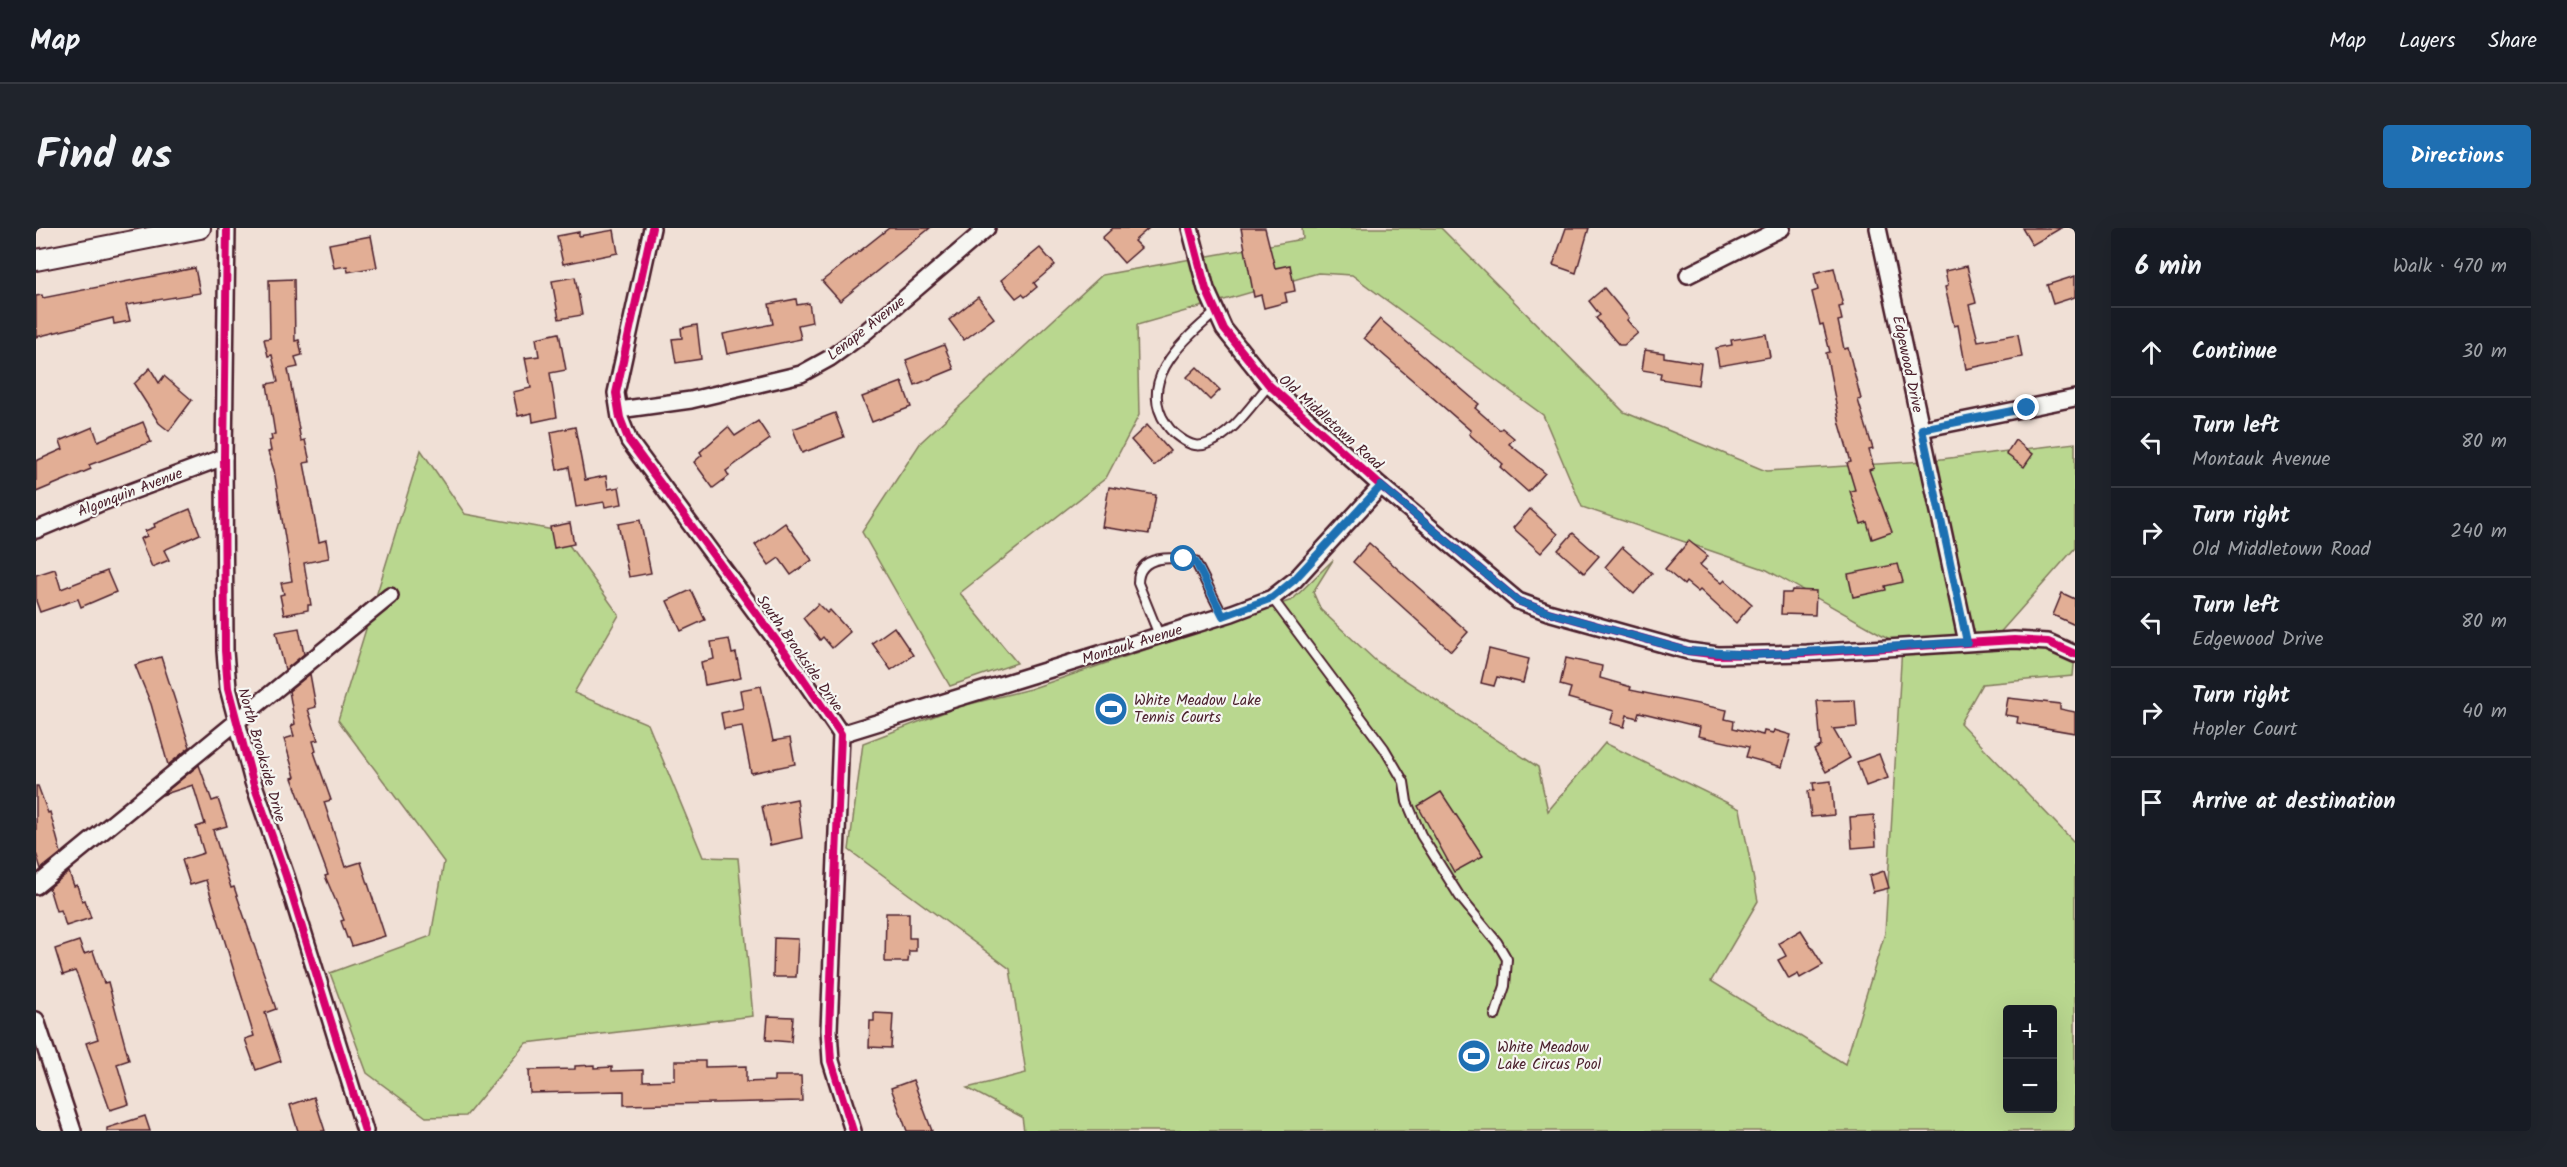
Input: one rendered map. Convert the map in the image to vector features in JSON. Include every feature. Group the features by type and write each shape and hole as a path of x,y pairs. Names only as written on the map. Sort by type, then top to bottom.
{"street":[{"path":"36,260 200,228"},
{"name":"North Brookside Drive","path":"227,228 224,457 225,651 228,688 253,782 286,876 365,1131"},
{"name":"South Brookside Drive","path":"652,228 616,393 629,441 788,655 841,734 829,1030 831,1062 853,1131"},
{"name":"Lenape Avenue","path":"619,410 691,400 801,374 830,358 863,334 987,228"},
{"name":"Old Middletown Road","path":"1190,228 1206,289 1224,329 1269,386 1381,486 1518,601 1548,612 1688,651 1753,655 2014,640 2048,642 2075,654"},
{"path":"1688,275 1782,228"},
{"name":"Edgewood Drive","path":"1878,228 1967,642"},
{"path":"1922,429 2075,398"},
{"name":"Algonquin Avenue","path":"36,530 108,500 224,457"},
{"name":"Montauk Avenue","path":"841,734 1223,616 1272,598 1294,580 1381,486"},
{"path":"36,886 390,596"},
{"path":"36,1020 73,1131"}],"lane":[{"path":"1216,312 1182,342 1156,384 1157,407 1170,431 1188,444 1198,446 1210,443 1226,432 1269,386"},
{"path":"1159,635 1138,583 1138,574 1145,564 1160,559 1172,557 1195,561 1223,616"},
{"path":"1272,598 1389,755 1404,782 1407,802 1421,835 1460,897 1497,942 1506,959 1505,986 1495,1016"}],"green space":[{"path":"1302,228 1441,228 1624,412 1766,471 1925,461 2075,443 2075,548 1996,637 2075,654 2073,676 1982,684 1960,723 2075,843 2075,1131 1024,1131 1022,1117 967,1088 1026,1073 1010,969 849,850 863,743 958,707 1030,689 1292,600 1333,560 1313,592 1321,610 1376,661 1538,767 1548,811 1605,743 1740,809 1758,901 1711,981 1845,1064 1885,933 1902,646 1767,570 1582,507 1543,415 1352,275 1318,273 1137,325 1139,415 1106,478 960,593 1017,663 950,686 862,532 921,442 1102,275 1303,239"},
{"path":"421,450 465,514 559,531 619,615 574,693 648,724 703,857 738,858 753,1016 526,1043 466,1116 426,1117 367,1073 330,973 431,936 444,862 338,720"}],"building":[{"path":"889,228 930,228 840,301 822,281"},
{"path":"1113,228 1149,228 1134,241 1141,248 1124,263 1102,238"},
{"path":"1241,228 1265,228 1275,268 1290,265 1295,291 1285,293 1287,302 1264,308 1261,295 1254,297"},
{"path":"1566,228 1589,228 1576,273 1553,265"},
{"path":"2022,228 2061,228 2032,245"},
{"path":"614,230 618,253 563,264 557,236 579,232 579,236"},
{"path":"371,236 377,267 348,272 347,266 334,268 329,244"},
{"path":"1040,248 1055,265 1034,283 1037,287 1025,297 1022,294 1016,298 1001,280"},
{"path":"1967,266 1976,303 1969,305 1978,341 2018,334 2022,357 1966,369 1958,325 1954,326 1945,287 1948,286 1945,271"},
{"path":"195,268 200,293 126,305 130,321 114,324 113,318 36,337 36,296 42,295 43,298"},
{"path":"1834,268 1843,306 1839,307 1842,320 1838,321 1844,349 1848,348 1861,399 1858,400 1873,449 1869,450 1874,468 1869,470 1892,532 1872,539 1867,522 1861,524 1850,491 1855,490 1847,463 1851,462 1840,424 1826,353 1830,352 1823,324 1820,325 1812,292 1818,290 1814,273"},
{"path":"2075,276 2075,297 2053,304 2047,285"},
{"path":"575,277 582,315 559,319 552,281"},
{"path":"294,279 295,341 299,340 302,355 295,357 298,367 288,369 301,441 305,440 310,462 304,463 319,542 326,540 329,558 304,563 311,605 308,605 308,610 284,615 280,595 284,594 281,583 292,581 274,470 268,452 271,451 269,441 272,440 271,435 275,434 267,384 278,382 272,355 268,356 264,339 270,338 269,280"},
{"path":"1604,288 1629,318 1627,320 1638,333 1624,345 1619,345 1596,318 1600,315 1589,301"},
{"path":"978,297 994,318 964,340 949,320"},
{"path":"796,299 797,305 809,303 812,322 798,325 801,339 727,354 723,334 773,324 769,304"},
{"path":"1380,319 1479,404 1475,408 1500,430 1502,428 1514,438 1509,444 1545,473 1528,492 1500,467 1503,464 1469,434 1471,431 1364,338"},
{"path":"697,325 701,359 676,363 672,339 682,338 681,328"},
{"path":"559,333 566,370 550,373 557,417 533,422 532,413 518,416 513,392 531,388 525,358 539,356 536,338"},
{"path":"1766,334 1770,357 1719,366 1716,348 1732,345 1731,340"},
{"path":"944,345 954,369 915,385 906,360"},
{"path":"1645,350 1664,353 1664,357 1701,363 1698,385 1660,379 1661,373 1642,370"},
{"path":"1197,367 1220,390 1210,400 1187,377"},
{"path":"150,368 159,383 164,376 192,400 169,431 159,423 134,384"},
{"path":"902,382 911,407 872,422 862,397"},
{"path":"835,413 844,437 802,453 793,429"},
{"path":"758,421 770,439 726,471 729,476 713,488 694,462 702,455 700,452 728,427 735,436"},
{"path":"143,422 151,442 89,465 91,469 36,492 36,461 63,449 60,441 93,427 98,441"},
{"path":"1147,425 1170,451 1154,466 1131,440"},
{"path":"575,427 585,480 606,476 608,489 619,487 622,504 605,507 604,502 576,507 569,467 557,470 551,432"},
{"path":"2015,440 2033,454 2024,467 2006,454"},
{"path":"1109,487 1156,495 1149,534 1102,527"},
{"path":"190,509 200,534 164,550 169,560 152,567 140,539 147,536 145,531 155,527 154,524"},
{"path":"1530,509 1558,534 1541,553 1513,528"},
{"path":"640,520 651,573 629,577 618,524"},
{"path":"570,523 574,544 554,548 550,527"},
{"path":"785,523 812,560 791,575 779,558 769,565 755,545"},
{"path":"1573,533 1599,556 1584,573 1558,550"},
{"path":"1689,541 1708,556 1700,565 1722,583 1725,580 1752,604 1736,623 1700,590 1698,592 1686,582 1684,585 1665,569"},
{"path":"1369,543 1468,632 1451,651 1353,562"},
{"path":"1622,547 1652,573 1634,594 1605,567"},
{"path":"1898,564 1903,582 1885,586 1886,590 1853,597 1848,574"},
{"path":"55,569 61,589 107,571 116,592 81,607 78,599 40,612 36,601 36,575"},
{"path":"691,590 705,620 681,631 667,601"},
{"path":"1792,590 1816,591 1815,615 1781,614 1782,593 1791,593"},
{"path":"2062,593 2075,599 2075,625 2053,615"},
{"path":"818,604 827,613 830,610 850,632 832,648 823,637 820,640 803,618"},
{"path":"894,627 913,655 891,670 872,643"},
{"path":"299,628 304,654 285,670 276,632"},
{"path":"729,639 732,654 736,653 741,678 705,685 701,662 714,659 711,642"},
{"path":"1489,649 1529,659 1523,683 1497,677 1494,686 1481,683"},
{"path":"161,657 190,747 168,765 151,704 135,665"},
{"path":"1566,658 1602,666 1600,678 1631,687 1630,690 1727,710 1725,719 1734,721 1733,728 1763,735 1764,731 1773,733 1774,730 1791,735 1782,767 1746,757 1749,747 1698,736 1700,727 1639,712 1637,718 1627,715 1624,727 1610,723 1614,711 1568,698 1571,688 1560,685"},
{"path":"310,674 316,707 308,709 318,740 313,741 316,751 314,752 331,800 324,802 345,867 361,862 385,936 352,946 347,938 341,921 344,920 325,876 328,875 292,778 295,777 284,739 294,736 291,726 295,724 289,691"},
{"path":"761,686 773,741 790,738 795,764 751,773 742,726 724,729 721,713 743,708 740,690"},
{"path":"2008,698 2060,704 2060,709 2075,712 2075,733 2017,723 2018,717 2005,715"},
{"path":"1855,700 1857,727 1833,729 1850,758 1826,772 1814,750 1821,746 1817,701"},
{"path":"1879,754 1888,778 1866,786 1857,762"},
{"path":"199,765 212,801 218,799 227,826 213,830 231,888 234,887 276,1009 265,1013 281,1061 256,1070 245,1039 254,1036 206,880 190,885 182,860 204,853 196,827 205,824 193,785 162,795"},
{"path":"1831,781 1834,815 1811,817 1808,791 1814,790 1813,783"},
{"path":"36,786 38,786 48,813 50,812 61,853 41,869 36,853"},
{"path":"1441,792 1483,856 1454,872 1418,806"},
{"path":"797,799 802,838 770,845 762,806"},
{"path":"1874,815 1876,846 1852,848 1850,817"},
{"path":"1884,871 1889,888 1873,892 1869,876"},
{"path":"69,872 74,886 77,885 82,901 85,900 91,918 66,926 61,910 56,911 49,888"},
{"path":"886,913 909,913 909,938 916,938 916,951 909,951 908,962 885,962"},
{"path":"1801,930 1823,965 1800,978 1798,974 1789,979 1778,960 1786,956 1779,943"},
{"path":"774,938 798,939 796,977 773,977"},
{"path":"79,941 84,954 93,951 104,983 108,982 129,1060 117,1064 129,1104 110,1110 86,1043 98,1039 78,977 75,971 63,975 55,949"},
{"path":"874,1013 893,1014 891,1048 869,1047 870,1021 874,1021"},
{"path":"768,1016 793,1017 791,1042 766,1040"},
{"path":"675,1061 705,1061 705,1067 746,1066 746,1082 774,1081 774,1076 801,1076 802,1101 624,1105 624,1091 530,1093 529,1070 575,1069 575,1066 594,1065 594,1068 612,1067 612,1071 643,1070 643,1081 675,1080"},
{"path":"913,1080 932,1131 907,1131 891,1088"},
{"path":"314,1097 325,1131 298,1131 290,1105"},
{"path":"145,1116 150,1131 107,1131 107,1128"}],"cycle path":[{"path":"227,228 224,457 225,651 228,688 253,782 286,876 365,1131"},
{"path":"652,228 616,393 620,418 629,441 787,655 841,734 829,1030 831,1061 853,1131"},
{"path":"1190,228 1206,289 1224,329 1269,385 1381,486 1518,601 1548,612 1688,651 1718,655 1807,653 2014,640 2048,642 2075,654"}],"place":[{"name":"White Meadow Lake Tennis Courts","path":"1111,709"},
{"name":"White Meadow Lake Circus Pool","path":"1474,1056"}],"route":[{"path":"1184,559 1195,561 1207,580 1223,616 1232,613 1272,598 1294,580 1381,486 1518,601 1548,612 1688,651 1718,655 1753,655 1967,642 1922,429 2027,408"}]}
